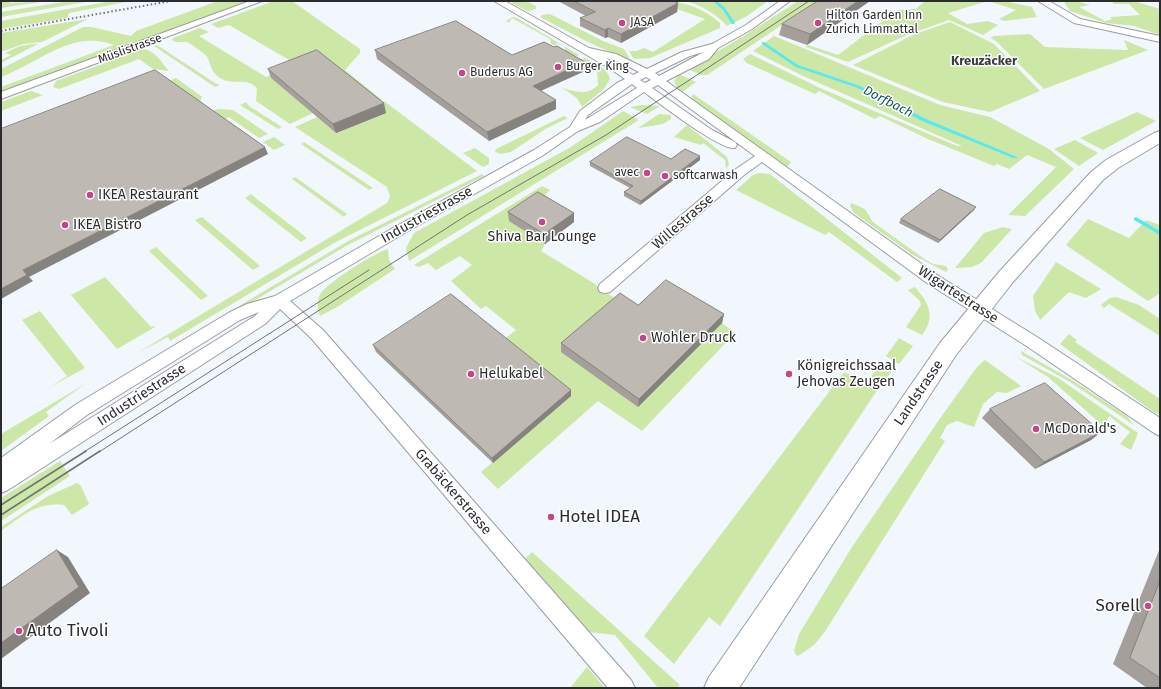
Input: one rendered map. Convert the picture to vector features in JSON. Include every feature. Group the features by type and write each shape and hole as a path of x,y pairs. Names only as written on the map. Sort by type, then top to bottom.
{"main road":[{"name":"Landstrasse","path":"720,688 948,349 979,309 1097,176 1112,164 1160,136"}],"street":[{"name":"Müslistrasse","path":"1,96 258,1"},
{"path":"498,1 588,51 645,87 719,138 740,150 762,156"},
{"name":"Industriestrasse","path":"574,129 584,113 621,85 686,54 715,46 749,27 786,1"},
{"path":"1042,1 1077,21 1160,39"},
{"name":"Industriestrasse","path":"1,469 64,422 116,388 235,316 252,308 280,300 398,231 532,156 574,129 596,120 645,87 705,57 715,46"},
{"path":"588,51 612,56 645,73 728,132 751,145 762,156"},
{"path":"617,106 649,100 672,106"},
{"name":"Willestrasse","path":"605,288 740,172 762,156"},
{"name":"Wigartestrasse","path":"762,156 899,257 1160,428"},
{"name":"Industriestrasse","path":"1,484 260,320 280,300"},
{"name":"Grabäckerstrasse","path":"280,300 317,334 622,688"}],"green space":[{"path":"1,1 10,1 10,3 47,1 1,8"},
{"path":"70,1 91,1 1,17 1,12"},
{"path":"112,1 131,1 69,13 67,18 1,29 1,21"},
{"path":"215,1 250,1 1,92 1,87 114,45 99,41 84,41 70,44 1,77 1,69 83,27 91,27 131,36 136,31"},
{"path":"274,1 292,1 360,49 360,53 345,70 382,100 376,102 271,78 313,113 290,124 256,101 257,89 253,85 245,82 231,82 222,79 214,73 208,59 203,53 187,42 172,40 173,38 200,28 209,32 199,36 266,77 296,64 229,25 218,28 211,24"},
{"path":"516,1 526,1 536,6 536,9 528,11 511,3"},
{"path":"655,1 690,5 705,12 720,23 720,28 650,58 634,59 629,51 637,51 644,48 653,52 705,19"},
{"path":"687,1 768,1 747,16 727,26 713,14"},
{"path":"798,1 818,1 707,75 702,75 687,69 739,39"},
{"path":"925,1 988,1 948,13 967,24 988,21 998,25 983,35 949,20 907,35 848,62 806,47 808,45 838,55 897,10 916,9"},
{"path":"988,1 1004,1 1032,7 1037,17 1004,21 999,19 1016,10"},
{"path":"1111,1 1134,1 1160,9 1160,35 1134,26 1106,23 1070,11 1064,2 1079,2 1090,5 1079,7 1105,21 1112,19 1110,17 1140,15 1129,4 1114,4"},
{"path":"550,14 603,41 624,49 630,59 633,60 628,60 588,42 540,17 542,15"},
{"path":"513,17 579,55 575,57 565,51 565,47 557,43 556,46 551,44 550,39 512,18 509,23 506,21"},
{"path":"88,19 42,42 23,44 1,52 1,33"},
{"path":"950,22 994,44 1040,91 990,112 943,102 853,65 915,34"},
{"path":"1030,34 1045,47 1128,50 1124,40 1148,50 1044,89 996,41 990,38 994,36"},
{"path":"774,36 940,105 990,117 1049,149 1074,169 1025,216 1008,215 1056,167 1027,155 1009,169 997,164 994,166 928,139 880,116 875,119 819,91 815,94 747,63 743,59 750,54 820,88 957,146 962,146 801,75 753,51"},
{"path":"38,44 1,63 1,60 11,55 5,53 20,46"},
{"path":"157,45 220,85 215,87 154,46"},
{"path":"143,49 155,54 169,71 153,69 139,59 59,89 53,87 56,81"},
{"path":"585,58 604,69 609,75 610,79 604,89 582,107 577,98 561,87 585,92 590,91 598,85 597,71 579,61"},
{"path":"679,74 696,82 681,93 674,81"},
{"path":"176,78 202,97 200,102 166,82"},
{"path":"31,91 43,95 1,111 1,102"},
{"path":"693,94 791,162 787,167 691,99"},
{"path":"384,101 477,171 334,243 170,341 168,337 137,353 387,203 390,197 387,187 295,127 317,117 336,133"},
{"path":"246,102 249,106 282,127 278,129 240,105"},
{"path":"641,105 660,106 647,114 630,107"},
{"path":"218,109 233,110 268,134 259,138 229,117 221,121 212,111"},
{"path":"623,111 639,120 409,261 406,248 414,233 571,147"},
{"path":"1137,112 1156,121 1103,150 1080,138"},
{"path":"659,114 671,115 671,119 663,124 638,128"},
{"path":"564,116 568,118 547,128 511,152 501,154 495,152 496,149"},
{"path":"687,125 727,157 729,164 726,169 725,160 703,143 701,145 674,137"},
{"path":"274,137 285,145 274,150 263,142"},
{"path":"1075,140 1098,153 1079,166 1054,149"},
{"path":"304,142 373,188 369,190 301,144"},
{"path":"475,148 489,158 489,164 483,167 463,153"},
{"path":"759,173 770,174 902,278 897,282 829,232 825,235 736,190 753,175"},
{"path":"482,174 484,176 346,246 242,308 239,306 350,240"},
{"path":"295,177 347,214 344,217 292,179"},
{"path":"542,186 550,190 539,201 510,221 545,244 541,251 592,282 620,302 722,323 735,333 642,431 598,401 498,489 481,472 570,397 502,341 516,330 486,306 481,309 451,281 472,265 460,256 436,270 428,263 419,267 414,265"},
{"path":"251,194 307,238 301,242 245,198"},
{"path":"851,203 865,209 873,222 926,260 933,264 946,266 948,269 946,272 913,255 854,213 850,206"},
{"path":"202,217 260,266 253,270 195,220"},
{"path":"1088,219 1129,238 1146,220 1160,225 1160,293 1148,301 1066,245"},
{"path":"1003,227 1012,229 981,263 971,267 955,268 984,233"},
{"path":"156,247 208,296 201,300 149,251"},
{"path":"388,249 389,260 395,269 337,307 320,316 318,300 321,293 326,288 353,268"},
{"path":"1056,262 1101,289 1086,298 1069,292 1040,320 1035,311 1033,296"},
{"path":"105,277 151,327 155,327 117,349 71,295"},
{"path":"915,287 927,304 930,316 929,322 922,335 906,327 921,305 920,301 908,290"},
{"path":"1116,297 1139,305 1160,319 1160,336 1109,304 1104,308 1101,305 1110,298"},
{"path":"40,311 85,368 50,387 67,376 22,320"},
{"path":"1069,334 1077,340 1075,342 1160,399 1160,414 1155,413 1060,344"},
{"path":"899,338 913,346 899,364 886,356"},
{"path":"1021,351 1072,380 1127,416 1134,425 1070,382 1022,355"},
{"path":"1016,357 1058,378 1138,433 1131,450 1120,444 1130,432 1109,416 1101,433 1097,431 1101,424 1048,377"},
{"path":"985,360 1021,386 1007,393 997,392 983,404 974,427 957,421 947,425 940,438 945,441 824,633 814,645 798,656 796,655 794,651 799,634 852,547 941,417 977,367"},
{"path":"880,363 893,370 878,389 720,626 709,617 674,664 644,636 844,372 867,383"},
{"path":"85,384 46,412 49,416 1,451 1,434"},
{"path":"60,461 70,476 1,521 1,498"},
{"path":"77,483 81,486 89,504 72,515 64,505 45,506 30,511 1,531 1,527 48,496"},
{"path":"532,552 680,685 677,688 658,688 615,635 588,632 525,559"},
{"path":"587,667 605,688 570,688"}],"building":[{"name":"JASA","path":"574,1 673,1 678,3 621,34 608,28 605,30 580,18 595,12"},
{"path":"818,1 858,1 810,34 782,24"},
{"name":"Buderus AG","path":"456,21 512,55 544,42 554,47 557,46 585,62 533,86 556,100 487,132 375,50"},
{"path":"317,50 384,103 333,124 268,69"},
{"path":"155,70 265,147 23,270 27,275 1,289 1,129"},
{"path":"627,137 671,159 685,149 700,156 641,201 624,192 633,186 590,162"},
{"path":"940,189 976,207 940,240 901,219"},
{"name":"Shiva Bar Lounge","path":"538,192 574,213 544,234 508,212"},
{"name":"Wohler Druck","path":"666,280 724,314 639,399 561,343 620,293 638,305"},
{"name":"Helukabel","path":"451,294 571,390 492,458 373,345"},
{"name":"McDonald's","path":"1045,383 1101,432 1044,462 990,409"},
{"name":"Auto Tivoli","path":"57,550 79,587 1,643 1,589"},
{"path":"1160,581 1160,678 1130,658"}],"waterway":[{"name":"Dorfbach","path":"715,1 724,9 733,23"},
{"name":"Dorfbach","path":"763,43 797,66 859,87 924,120 1015,157"},
{"name":"Dorfbach","path":"1136,219 1160,233"}],"tram line":[{"path":"99,452 467,215 606,135 809,1"},
{"path":"84,452 369,270"},
{"path":"1,505 86,451"},
{"path":"1,515 100,451"}],"railway":[{"path":"1,31 171,1"}],"place":[{"name":"JASA","path":"622,23"},
{"name":"Hilton Garden Inn Zurich Limmattal","path":"818,23"},
{"name":"Burger King","path":"558,67"},
{"name":"Buderus AG","path":"462,73"},
{"name":"avec","path":"647,173"},
{"name":"softcarwash","path":"665,176"},
{"name":"IKEA Restaurant","path":"90,195"},
{"name":"Shiva Bar Lounge","path":"542,222"},
{"name":"IKEA Bistro","path":"65,225"},
{"name":"Wohler Druck","path":"643,338"},
{"name":"Helukabel","path":"471,374"},
{"name":"Königreichssaal Jehovas Zeugen","path":"789,374"},
{"name":"McDonald's","path":"1036,429"},
{"name":"Hotel IDEA","path":"551,517"},
{"name":"Sorell","path":"1148,606"},
{"name":"Auto Tivoli","path":"19,631"}],"district":[{"name":"Kreuzäcker","path":"984,61"}]}
